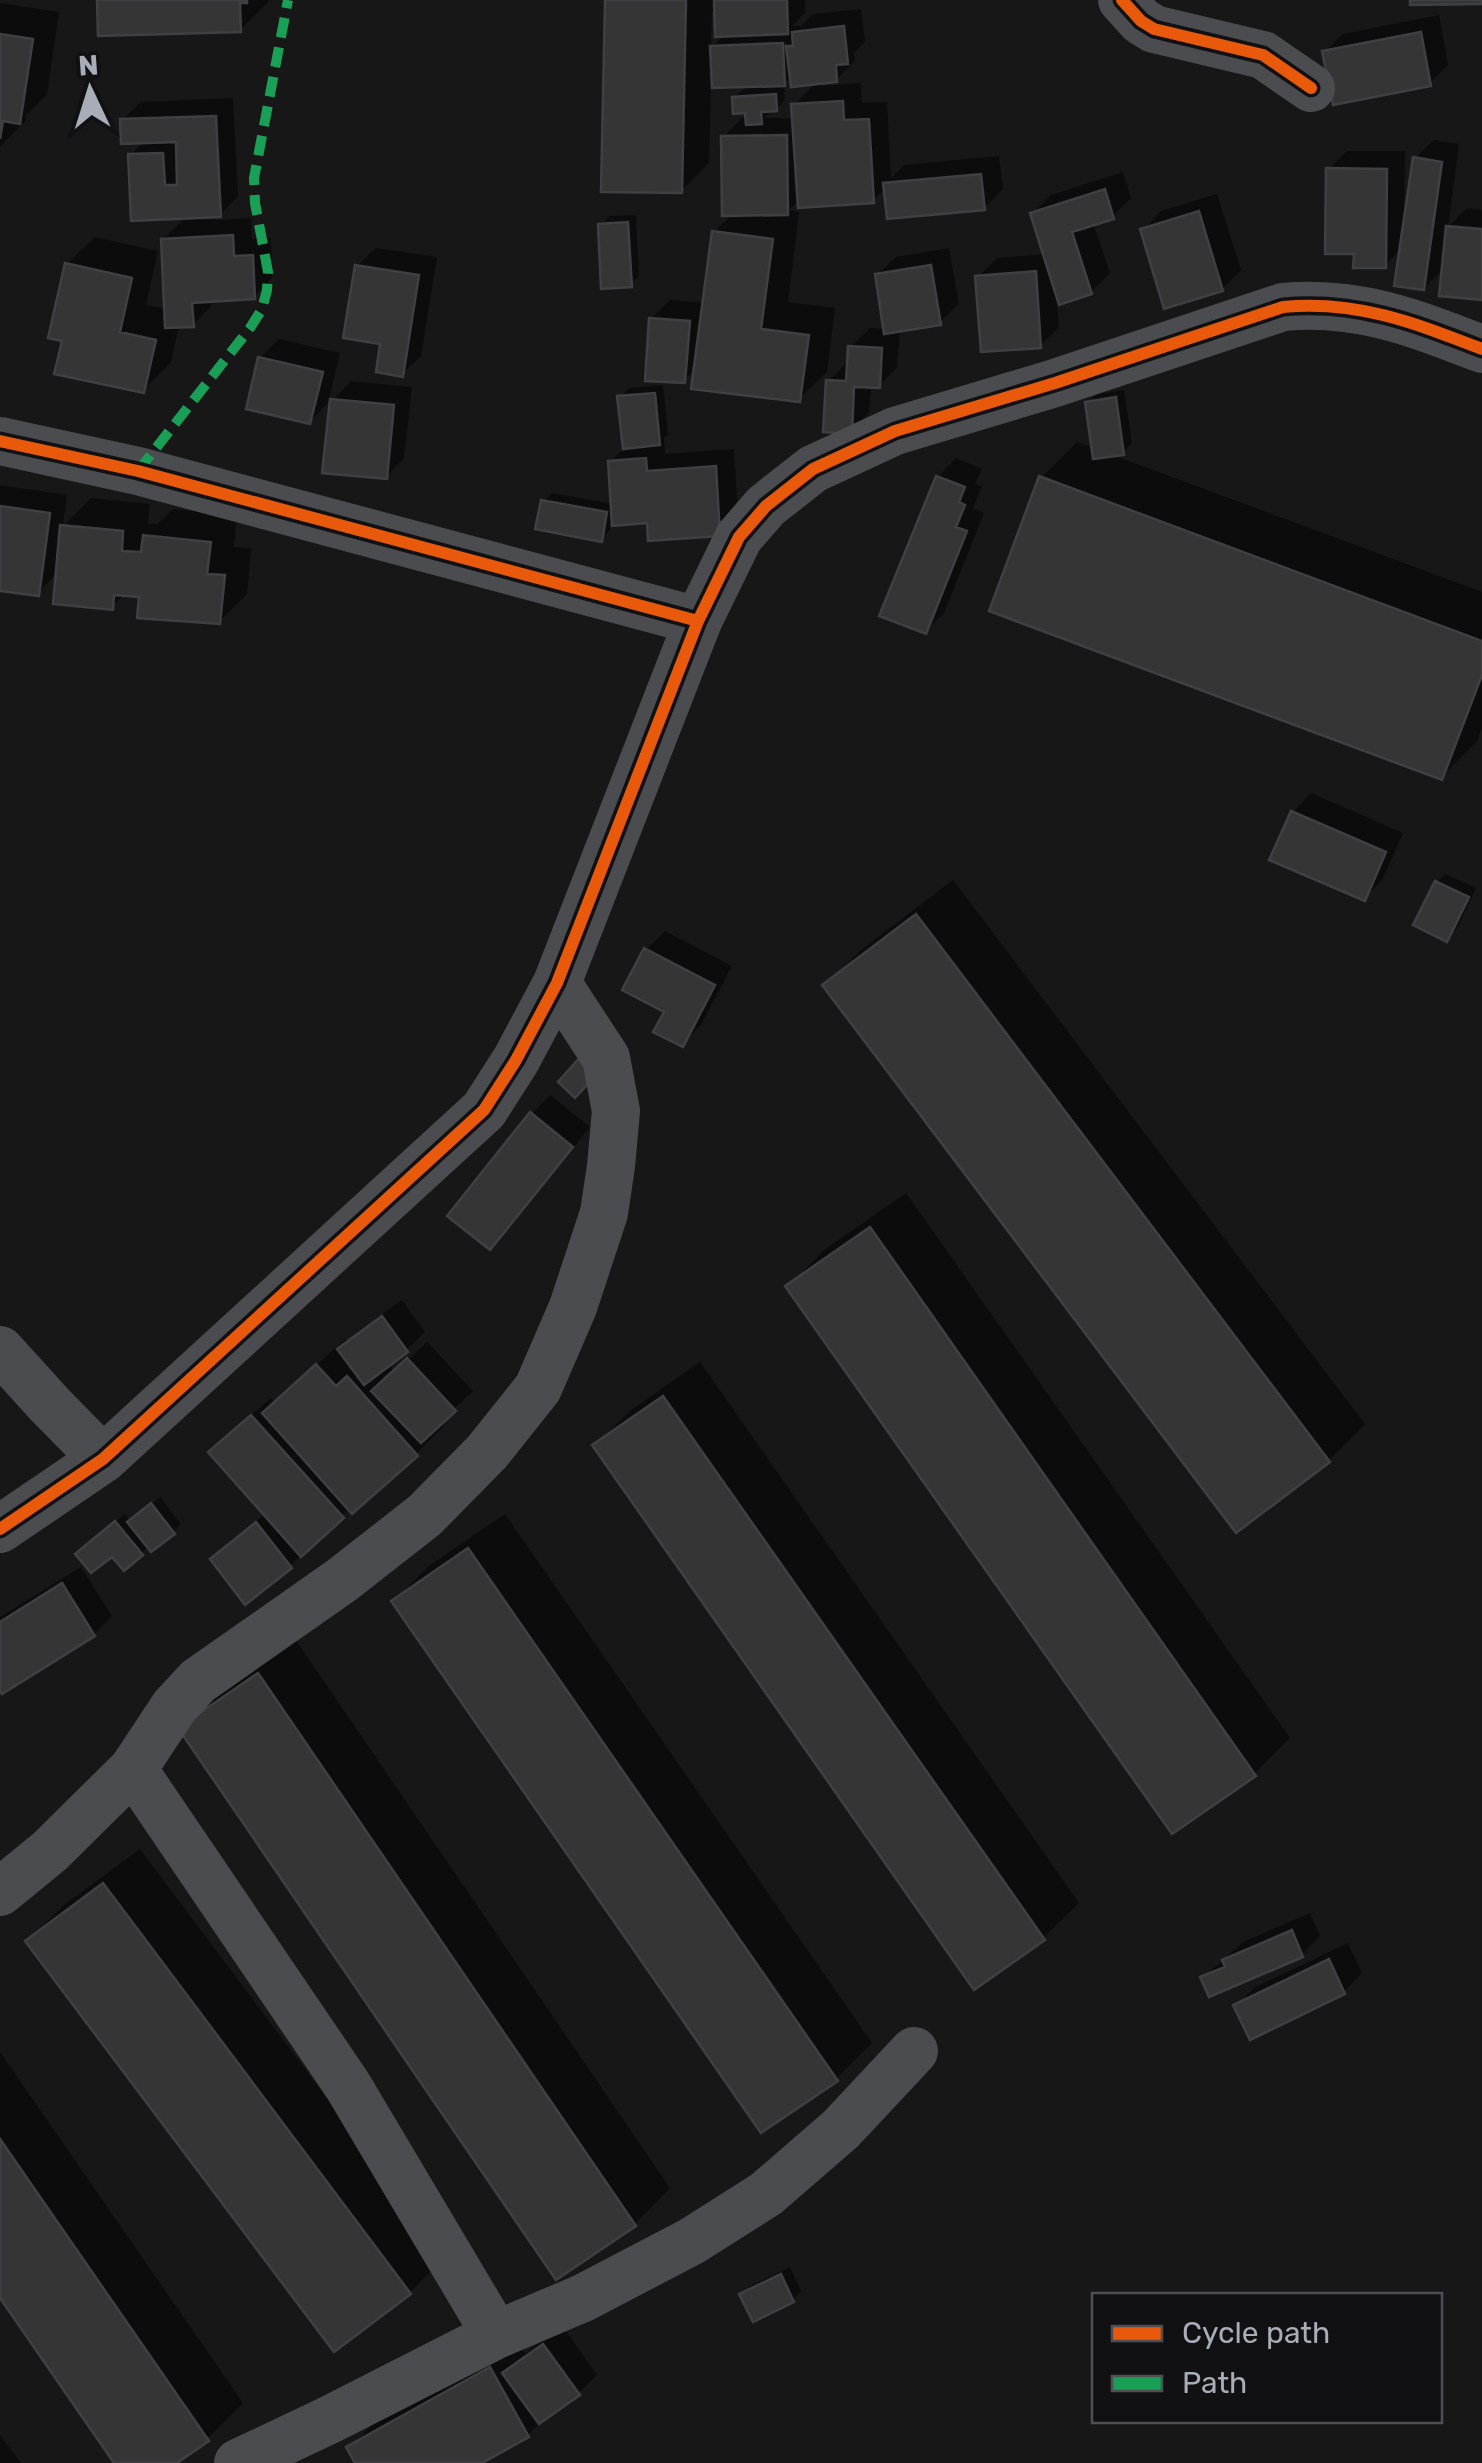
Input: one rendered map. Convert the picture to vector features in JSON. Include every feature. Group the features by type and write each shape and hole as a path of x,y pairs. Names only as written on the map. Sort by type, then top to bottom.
{"street":[{"path":"1122,0 1154,29 1263,55 1311,88"},
{"path":"0,1529 103,1459 484,1110 557,983 698,621 739,536 766,506 813,469 895,431 1055,384 1283,308 1332,306 1388,314 1482,349"},
{"path":"0,441 138,471 698,621"},
{"path":"0,1892 50,1851 133,1769 174,1706 198,1681 342,1580 425,1514 486,1452 538,1388 573,1307 604,1213 616,1111 606,1058 557,983"},
{"path":"0,1350 103,1459"},
{"path":"133,1769 348,2086 496,2336"},
{"path":"238,2463 692,2241 766,2194 842,2129 914,2052"}],"building":[{"path":"97,0 247,3 240,3 241,32 98,36"},
{"path":"605,0 686,0 682,193 601,192"},
{"path":"714,0 787,0 788,34 715,37"},
{"path":"1410,0 1482,0 1482,4 1410,5"},
{"path":"844,26 848,64 836,65 837,82 791,87 786,46 793,46 792,32"},
{"path":"1421,32 1431,86 1333,105 1322,51"},
{"path":"0,34 33,39 20,124 3,121 0,139"},
{"path":"783,43 785,86 712,88 710,46"},
{"path":"776,94 777,111 761,112 762,124 746,125 745,113 733,114 732,97"},
{"path":"843,101 844,120 869,119 874,203 798,208 791,104"},
{"path":"216,116 221,217 131,221 128,154 163,153 165,185 177,185 176,142 121,144 120,119"},
{"path":"787,135 788,215 722,216 721,136"},
{"path":"1413,157 1442,162 1424,290 1394,286"},
{"path":"1326,168 1387,169 1386,268 1353,268 1354,254 1325,254"},
{"path":"981,174 985,210 887,219 883,183"},
{"path":"1105,189 1114,219 1072,232 1092,294 1059,305 1030,213"},
{"path":"1199,211 1223,291 1164,309 1140,229"},
{"path":"628,222 632,287 601,289 598,224"},
{"path":"1446,226 1482,229 1482,300 1439,296"},
{"path":"712,231 773,239 761,329 809,335 800,402 691,389"},
{"path":"233,235 234,256 253,255 255,299 192,303 194,327 165,328 161,239"},
{"path":"65,263 132,278 120,332 156,340 144,393 54,374 62,341 48,338"},
{"path":"355,265 419,275 403,377 376,372 380,344 343,338"},
{"path":"931,265 941,325 884,334 875,274"},
{"path":"1036,271 1041,348 981,352 975,276"},
{"path":"649,318 690,321 685,383 645,381"},
{"path":"848,346 882,348 880,388 854,387 852,434 823,432 826,380 846,381"},
{"path":"258,357 323,372 310,424 246,409"},
{"path":"655,393 660,445 623,449 617,396"},
{"path":"1116,397 1124,455 1093,459 1085,402"},
{"path":"330,399 394,405 387,479 322,473"},
{"path":"646,458 647,471 716,466 720,536 648,541 647,523 612,526 608,461"},
{"path":"936,476 965,487 959,502 965,505 956,527 967,531 926,634 879,616"},
{"path":"1039,476 1482,641 1482,675 1442,780 989,611"},
{"path":"541,500 607,512 602,542 535,529"},
{"path":"0,506 50,513 39,596 0,591"},
{"path":"60,525 123,531 122,551 141,552 143,535 211,542 207,574 225,575 220,624 137,618 139,597 114,595 113,610 53,604"},
{"path":"1291,811 1386,852 1365,901 1269,860"},
{"path":"1435,881 1469,897 1447,942 1413,925"},
{"path":"916,914 1330,1462 1236,1533 822,985"},
{"path":"644,948 715,985 683,1047 653,1032 664,1012 622,990"},
{"path":"582,1055 600,1071 575,1098 558,1082"},
{"path":"530,1112 573,1147 490,1250 447,1216"},
{"path":"870,1227 1256,1776 1172,1834 785,1286"},
{"path":"382,1316 408,1352 364,1385 337,1349"},
{"path":"407,1358 456,1411 421,1443 371,1391"},
{"path":"316,1364 336,1386 347,1376 418,1456 352,1514 262,1413"},
{"path":"663,1396 1045,1940 974,1990 592,1445"},
{"path":"251,1415 344,1518 301,1557 208,1452"},
{"path":"151,1503 175,1534 151,1552 127,1522"},
{"path":"115,1521 143,1555 124,1571 112,1557 91,1573 75,1554"},
{"path":"256,1522 292,1568 245,1605 210,1559"},
{"path":"468,1548 838,2081 761,2133 391,1601"},
{"path":"62,1583 95,1636 2,1694 0,1622"},
{"path":"258,1673 636,2226 556,2280 178,1728"},
{"path":"103,1883 411,2294 334,2352 25,1941"},
{"path":"1292,1930 1303,1957 1209,1997 1200,1977 1225,1967 1222,1960"},
{"path":"1329,1959 1345,1994 1250,2040 1233,2005"},
{"path":"0,2139 209,2441 177,2463 114,2463 0,2298"},
{"path":"781,2274 794,2302 753,2322 739,2294"},
{"path":"543,2344 580,2395 539,2424 502,2373"},
{"path":"490,2367 529,2437 482,2463 355,2463 346,2447"}],"marked path":[{"path":"138,471 262,309 268,272 254,178 288,0"}],"cycle path":[{"path":"1122,0 1154,29 1263,55 1311,88"},
{"path":"0,1529 103,1459 484,1110 557,983 698,621 739,537 766,506 813,469 895,431 1283,307 1361,310 1409,322 1482,349"},
{"path":"0,441 138,471 698,621"}]}
